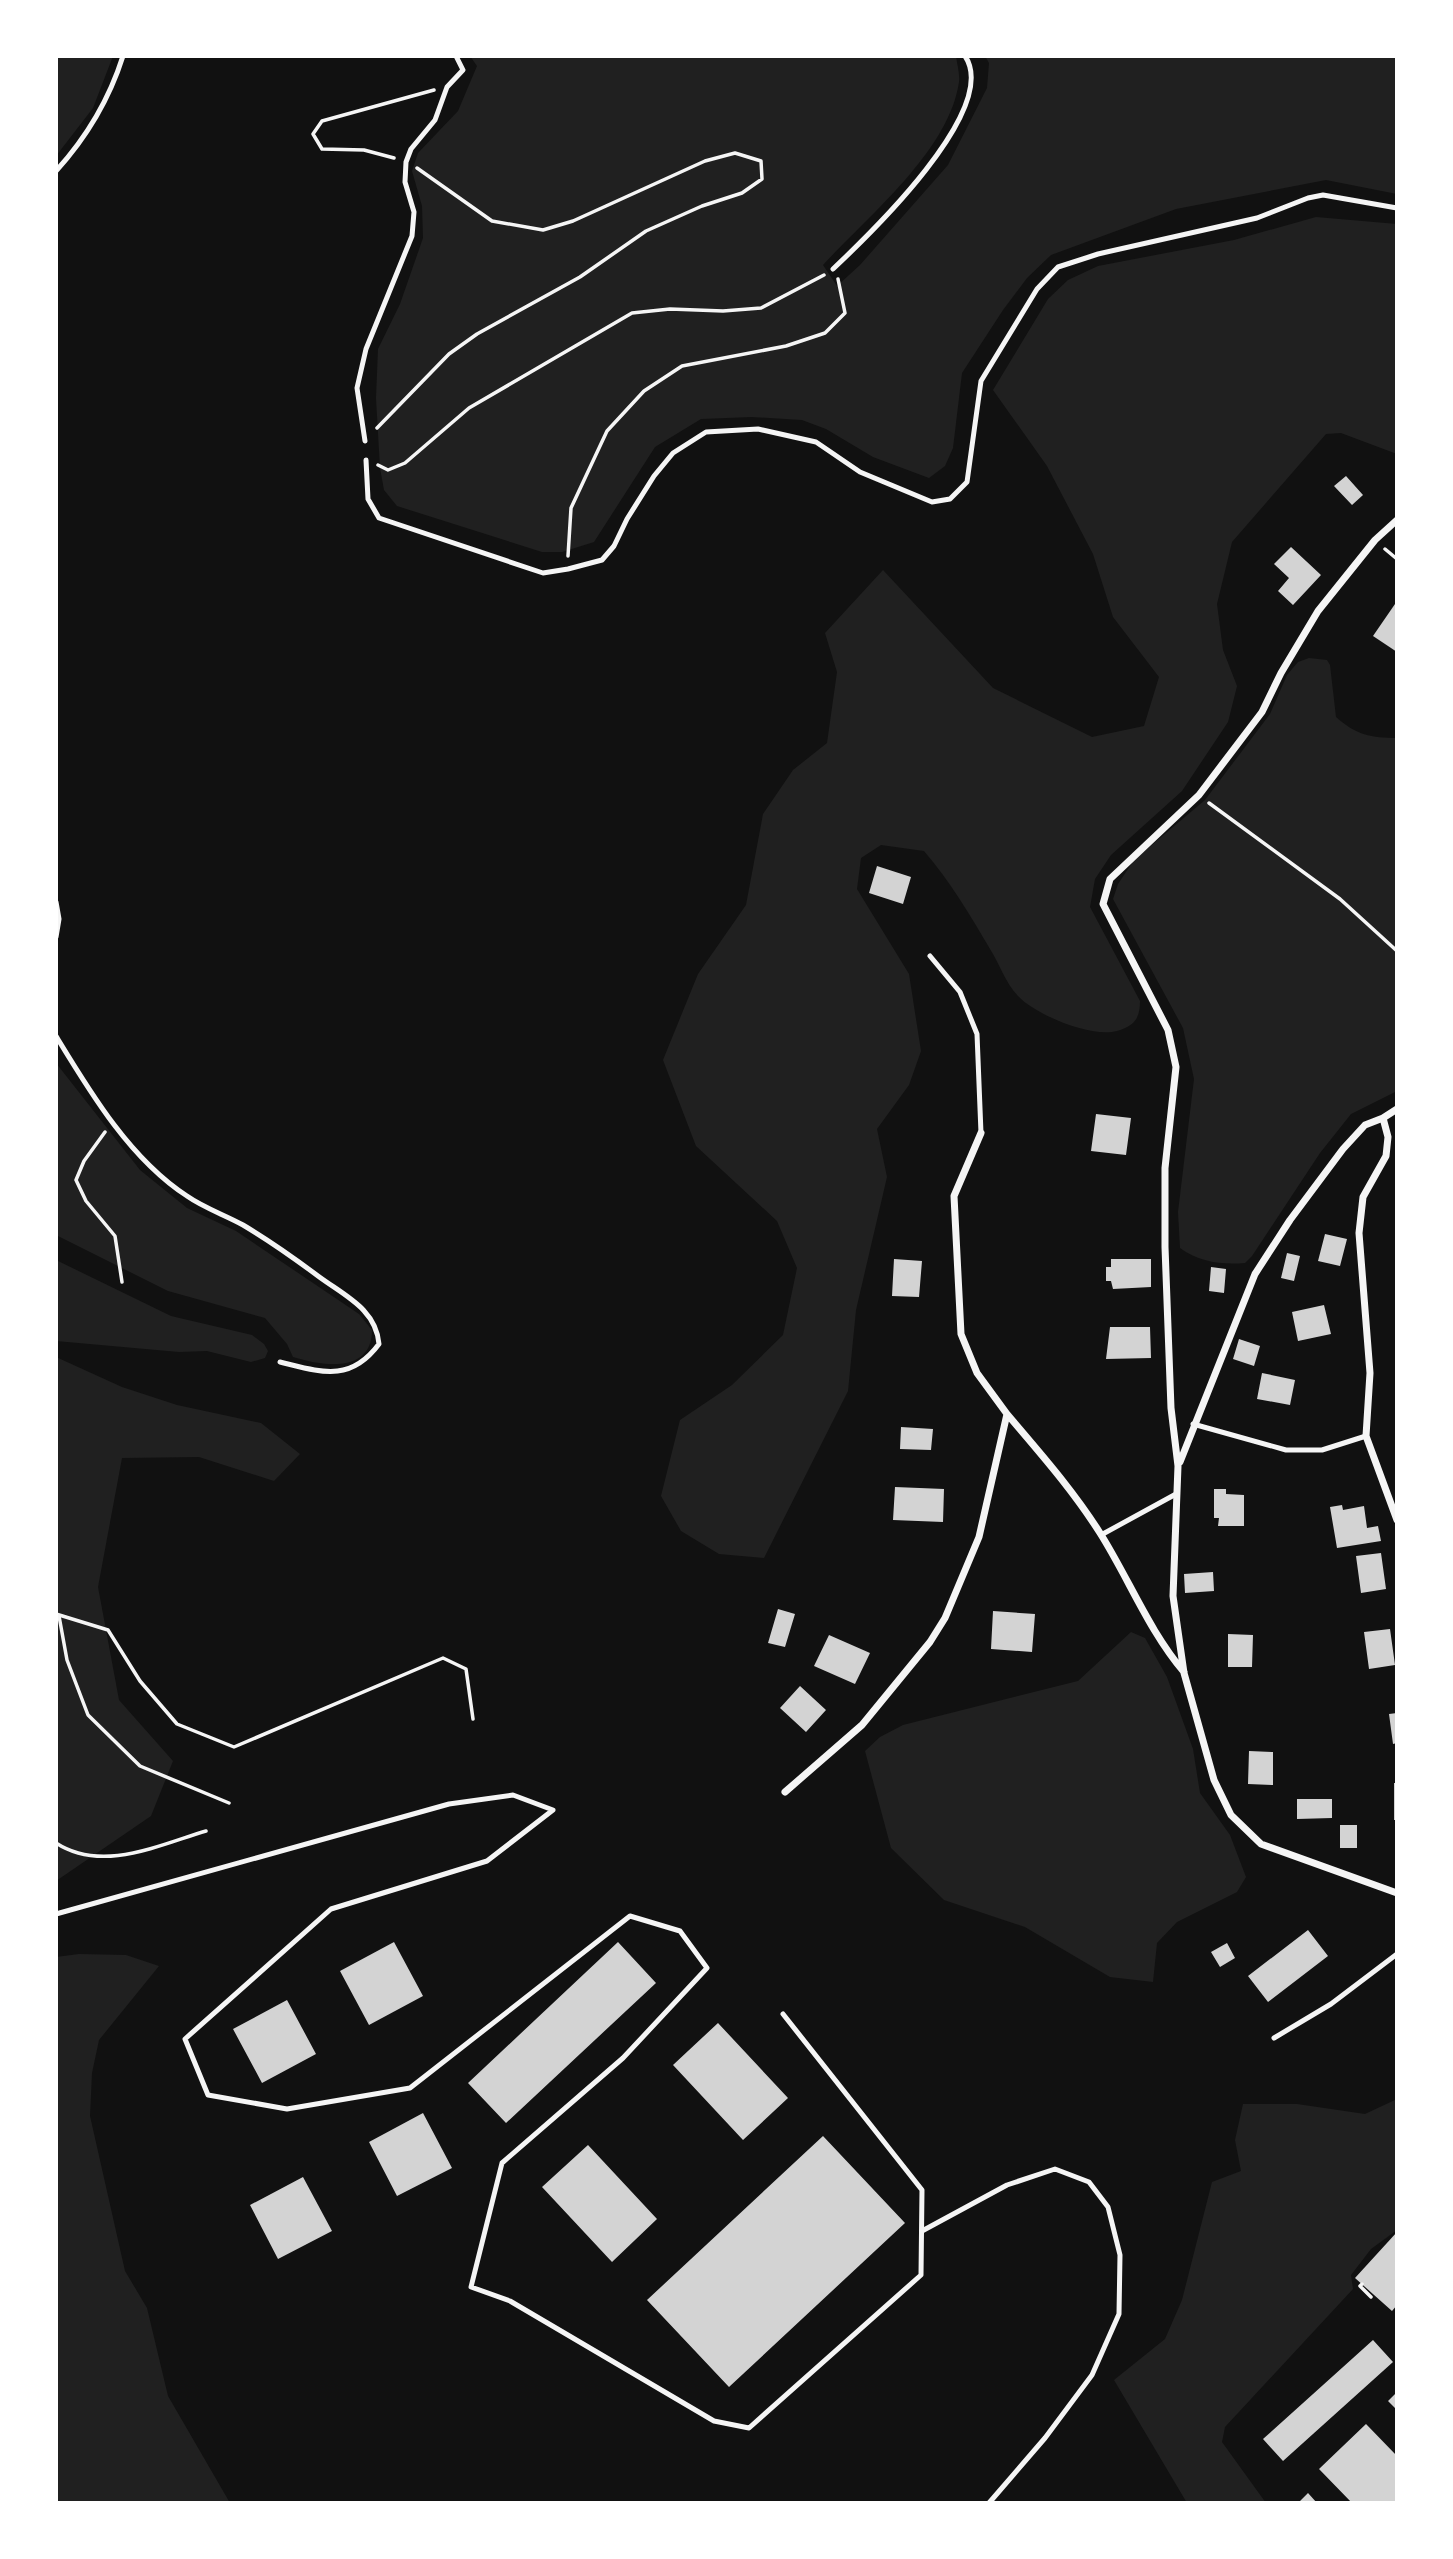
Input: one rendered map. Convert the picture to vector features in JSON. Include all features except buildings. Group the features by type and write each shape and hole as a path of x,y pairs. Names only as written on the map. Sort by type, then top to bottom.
{"street":[{"path":"1397,520 1375,540 1318,611 1281,673 1262,712 1199,795 1110,878 1102,904 1168,1030 1176,1067 1165,1168 1164,1247 1171,1408 1178,1466 1173,1596 1184,1672 1214,1780 1231,1815 1261,1844 1397,1893"},
{"path":"1178,1466 1262,1264 1343,1149 1365,1125 1397,1109"},
{"path":"1383,1118 1388,1137 1386,1156 1363,1197 1359,1233 1370,1373 1366,1436 1397,1520"},
{"path":"981,1133 954,1196 961,1334 977,1373 1007,1414 1068,1486 1101,1535 1166,1651 1184,1672"},
{"path":"785,1792 862,1725 930,1642 945,1618 979,1537 1007,1414"}],"lane":[{"path":"56,171 98,117 114,85 123,56"},
{"path":"365,441 357,388 366,349 412,236 414,212 405,182 406,162 411,149 435,120 447,87 463,70 456,56"},
{"path":"834,269 888,217 938,155 963,110 969,85 969,63 965,56"},
{"path":"366,460 368,499 379,518 543,573 602,560 614,546 627,519 654,476 673,453 706,432 758,429 816,442 860,472 933,502 950,499 967,482 981,381 1037,289 1058,267 1098,254 1257,218 1308,198 1323,195 1397,208"},
{"path":"56,902 59,919 56,937"},
{"path":"930,956 960,992 977,1034 981,1133"},
{"path":"56,1036 113,1123 152,1166 186,1196 242,1224 284,1251 363,1309 377,1326 379,1344 368,1359 352,1370 325,1373 280,1362"},
{"path":"1194,1424 1286,1450 1322,1450 1366,1436"},
{"path":"1101,1535 1176,1494"},
{"path":"56,1914 449,1804 513,1795 553,1810 486,1861 331,1909 186,2039 208,2095 287,2109 410,2088 630,1916 680,1931 708,1968 623,2058 502,2163 471,2287 510,2301 714,2421 749,2428 921,2275 922,2190 783,2014"},
{"path":"1274,2038 1331,2004 1397,1954"},
{"path":"922,2231 1007,2185 1055,2169 1089,2182 1108,2207 1120,2255 1119,2314 1092,2375 1045,2438 989,2503"}],"path":[{"path":"365,441 449,354 477,334 580,276 646,231 741,192 762,179 761,161 735,153 705,161 573,221 543,230 492,221 444,185 406,162 364,150 322,149 313,135 322,121 447,87"},
{"path":"366,460 388,470 405,463 469,408 632,313 670,309 723,311 761,307 805,288 834,269 845,313 825,333 786,346 682,366 644,391 607,431 571,508 568,569"},
{"path":"1199,795 1340,899 1397,951"},
{"path":"113,1123 90,1151 76,1180 86,1201 115,1236 122,1282"},
{"path":"229,1803 140,1766 88,1715 66,1660 57,1616 108,1630 139,1681 177,1724 234,1747 443,1658 466,1669 473,1719"},
{"path":"56,1843 69,1852 111,1858 206,1831"},
{"path":"1362,2284 1360,2286 1371,2297"}],"shaded area":[{"path":"56,56 113,56 93,108 56,156"},
{"path":"470,56 956,56 959,82 952,108 940,133 904,181 823,265 837,286 860,265 948,165 987,88 989,63 985,56 1397,56 1397,194 1326,180 1176,209 1051,255 1027,278 962,373 953,448 945,466 929,478 873,457 826,429 802,420 752,417 701,419 655,447 594,542 562,552 542,552 397,506 384,490 380,468 376,398 378,349 400,304 423,238 422,206 412,171 418,153 458,111 477,66"},
{"path":"1316,217 1397,224 1397,454 1341,433 1326,434 1232,542 1217,604 1223,650 1237,686 1228,722 1182,791 1111,855 1095,879 1090,907 1140,1001 1139,1013 1132,1024 1117,1031 1093,1031 1064,1023 1026,1003 1010,986 959,898 924,851 881,845 861,858 857,889 909,974 921,1051 909,1085 877,1129 887,1177 856,1310 848,1391 764,1558 719,1554 681,1531 661,1496 680,1420 732,1385 783,1335 797,1268 777,1221 696,1146 663,1060 698,974 746,905 763,814 793,770 827,743 837,672 825,633 883,570 993,688 1092,737 1144,726 1159,677 1113,617 1093,554 1047,466 993,390 1048,299 1068,280 1098,266 1234,240"},
{"path":"1309,658 1327,660 1330,665 1336,717 1350,728 1364,734 1397,738 1397,1091 1351,1114 1320,1153 1245,1263 1219,1263 1195,1257 1180,1248 1178,1212 1194,1079 1183,1028 1113,899 1118,884 1134,860 1205,800 1270,714 1287,675 1298,662"},
{"path":"56,1063 140,1170 187,1208 236,1231 359,1314 372,1330 370,1344 364,1354 355,1360 331,1364 293,1357 287,1344 265,1318 168,1291 56,1235"},
{"path":"56,1260 171,1316 252,1335 264,1344 268,1351 265,1358 251,1362 207,1351 179,1352 56,1341"},
{"path":"56,1357 122,1387 177,1405 261,1423 300,1454 274,1481 199,1457 122,1458 98,1587 119,1700 173,1761 151,1816 56,1881"},
{"path":"1131,1632 1145,1638 1167,1677 1193,1749 1200,1793 1230,1835 1246,1877 1237,1892 1177,1922 1157,1943 1153,1982 1110,1977 1025,1927 944,1900 891,1848 865,1751 880,1737 903,1725 1078,1681"},
{"path":"79,1954 126,1955 159,1966 99,2040 92,2073 90,2116 125,2271 147,2308 168,2396 230,2503 56,2503 56,1957"},
{"path":"1397,2099 1397,2230 1371,2249 1351,2275 1353,2289 1225,2427 1222,2442 1266,2503 1187,2503 1114,2380 1165,2339 1182,2300 1212,2182 1241,2171 1235,2140 1243,2104 1297,2104 1365,2114"}]}
